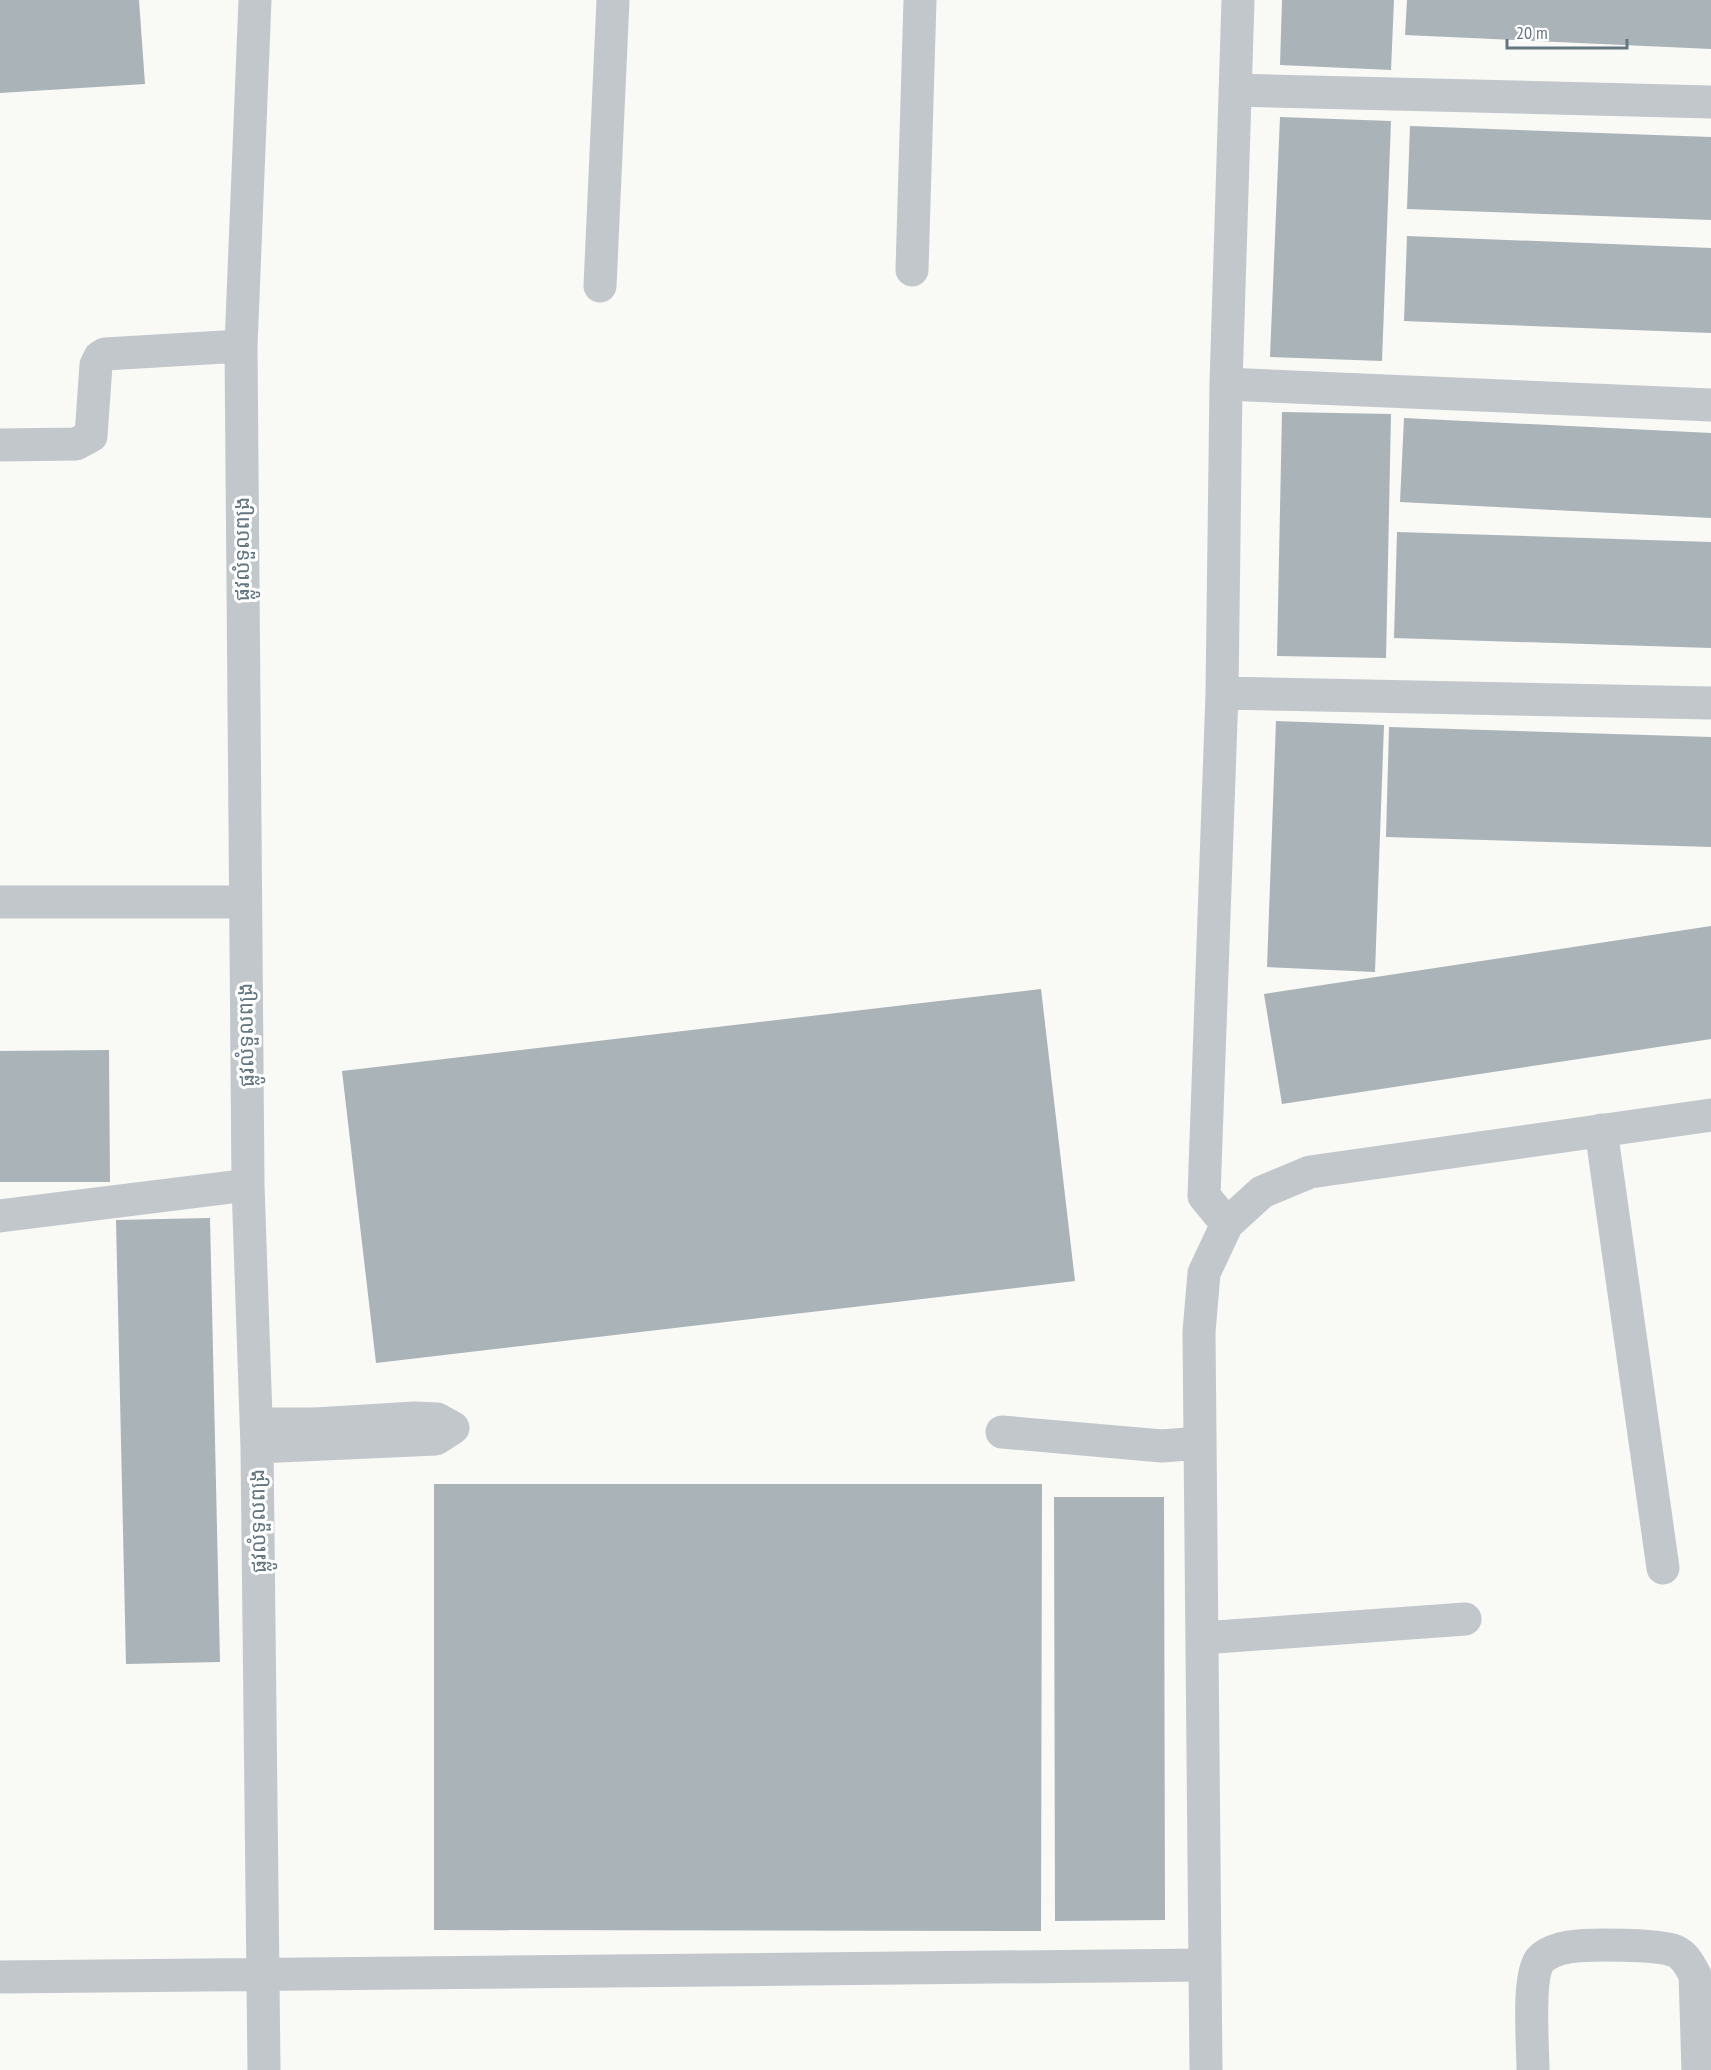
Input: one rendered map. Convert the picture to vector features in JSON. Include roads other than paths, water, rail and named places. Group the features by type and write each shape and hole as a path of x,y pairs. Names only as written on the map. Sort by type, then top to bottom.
{"street":[{"name":"ផ្លូវលំទួលពង្រ","path":"255,0 241,346 248,1185 257,1435 264,2070"},
{"path":"600,286 613,0"},
{"path":"912,270 920,0"},
{"path":"1227,1224 1204,1196 1222,693 1226,384 1238,0"},
{"path":"1235,90 1711,102"},
{"path":"0,445 76,444 91,436 96,365 100,357 105,354 241,346"},
{"path":"1226,384 1711,405"},
{"path":"1222,693 1711,703"},
{"path":"0,902 245,902"},
{"path":"1206,2070 1199,1332 1204,1273 1227,1224 1262,1192 1310,1172 1711,1115"},
{"path":"1601,1130 1663,1568"},
{"path":"0,1216 248,1185"},
{"path":"1002,1432 1162,1446 1200,1443"},
{"path":"1202,1638 1465,1619"},
{"path":"1533,2070 1532,1985 1540,1961 1553,1951 1580,1947 1659,1947 1676,1951 1689,1963 1695,1975 1698,2070"},
{"path":"0,1977 1205,1965"}]}
